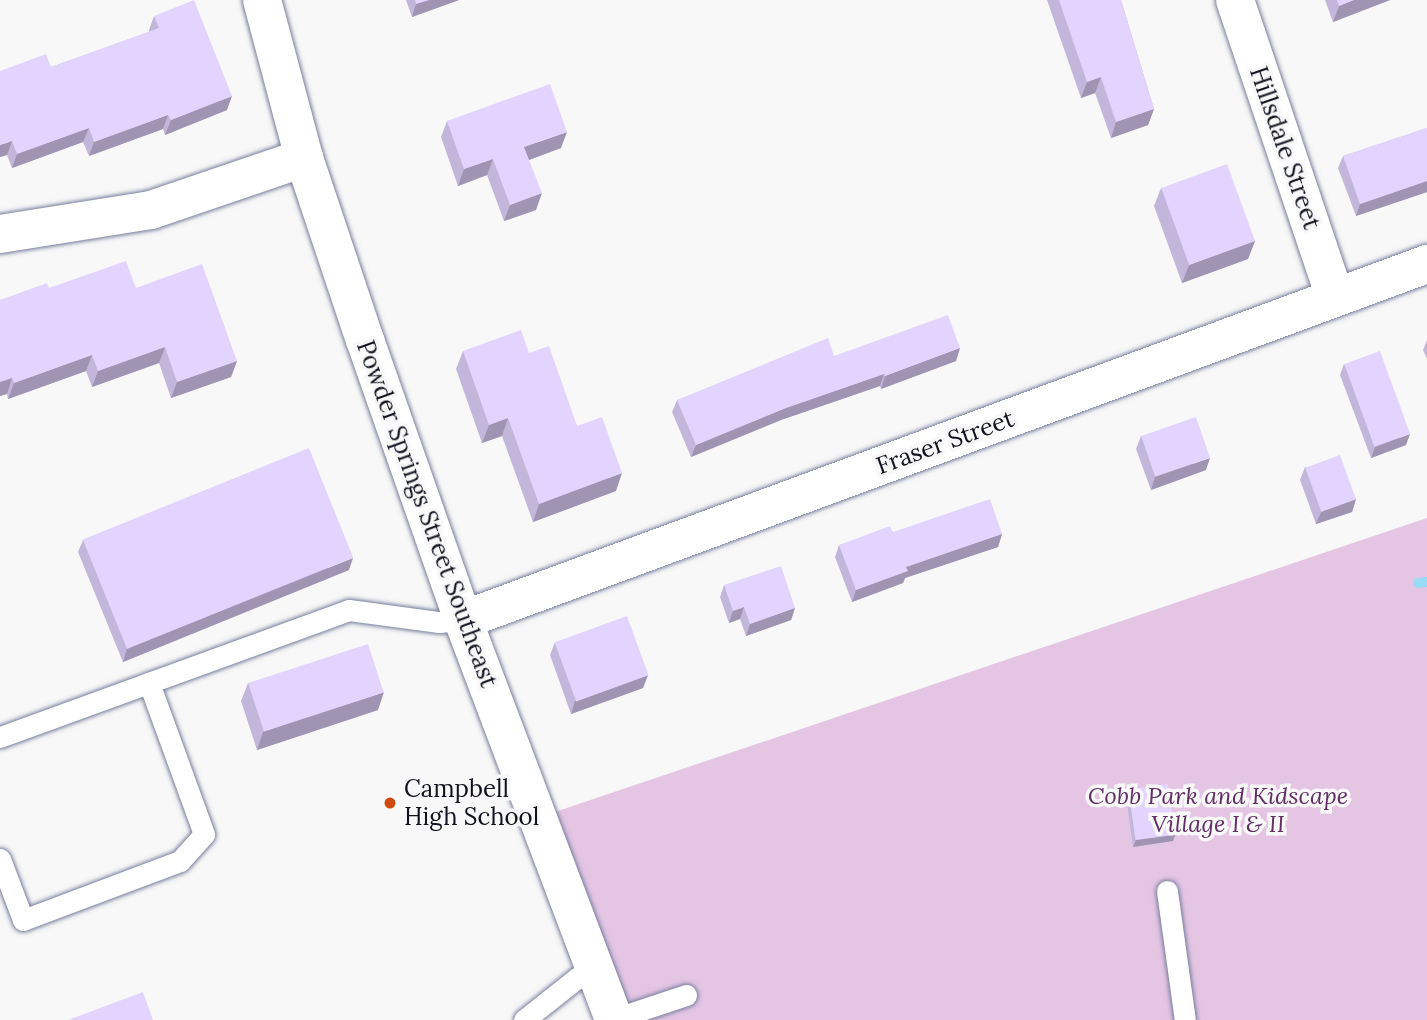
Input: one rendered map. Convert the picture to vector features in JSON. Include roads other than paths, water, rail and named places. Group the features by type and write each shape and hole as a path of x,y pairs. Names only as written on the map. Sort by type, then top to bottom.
{"street":[{"name":"Powder Springs Street Southeast","path":"262,0 304,158 463,620 614,1020"},
{"name":"Hillsdale Street","path":"1235,0 1335,297"},
{"path":"0,233 150,210 304,158"},
{"name":"Fraser Street","path":"463,620 1427,264"}],"lane":[{"path":"0,737 349,610 439,622 463,620"},
{"path":"0,859 23,920 180,861 204,834 149,683"},
{"path":"1167,891 1185,1020"},
{"path":"524,1020 577,978 595,972"},
{"path":"614,1020 685,995"}],"waterway":[{"path":"1418,583 1427,582"}],"place":[{"name":"Campbell High School","path":"390,803"}],"park label":[{"name":"Cobb Park and Kidscape Village I & II","path":"1218,810"}]}
